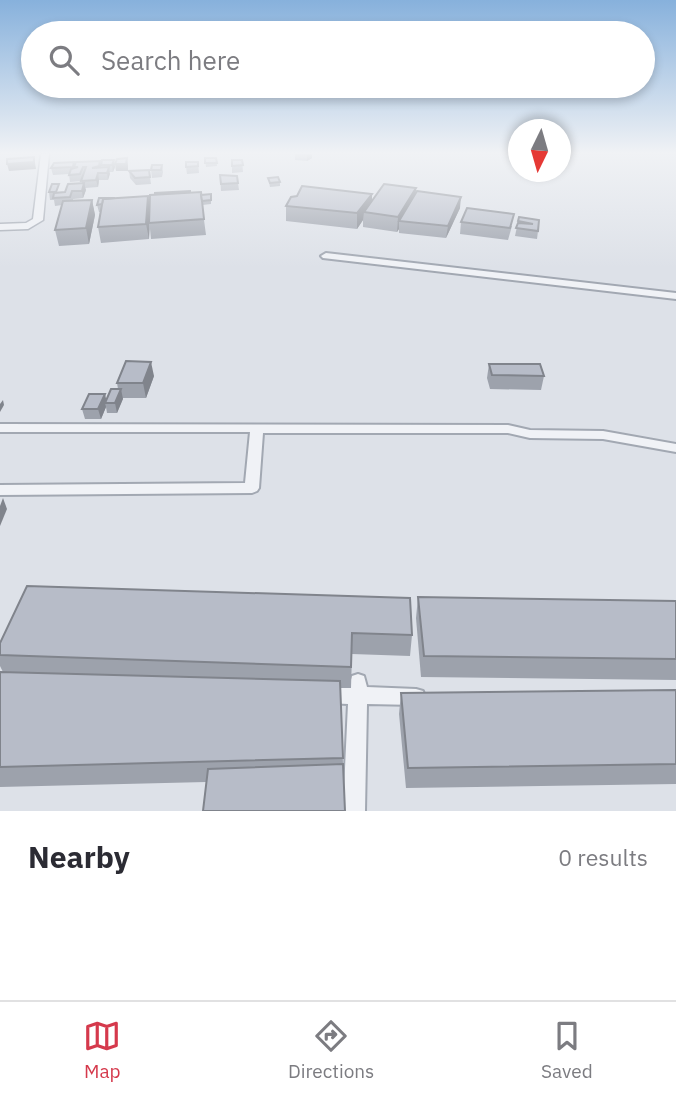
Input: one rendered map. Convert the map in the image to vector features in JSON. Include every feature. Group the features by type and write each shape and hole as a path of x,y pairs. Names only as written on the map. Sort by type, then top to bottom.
{"street":[{"path":"0,228 28,226 38,220 41,192"},
{"path":"326,256 676,296"},
{"path":"0,428 508,429 530,434 603,435 676,448"},
{"path":"0,490 252,488 257,429"},
{"path":"302,694 358,689 440,697"},
{"path":"354,811 358,689"}],"building":[{"path":"72,192 70,197 53,198 54,193"},
{"path":"175,192 190,192 155,195"},
{"path":"201,192 204,219 149,223 150,195"},
{"path":"299,192 372,194 357,213 286,206 291,197 297,196"},
{"path":"378,192 414,192 398,217 364,212"},
{"path":"416,192 461,197 448,226 399,221"},
{"path":"211,194 211,200 202,201 201,195"},
{"path":"148,196 146,224 98,227 103,199"},
{"path":"99,198 115,198 103,199 102,204 97,205"},
{"path":"92,200 86,228 55,230 63,201"},
{"path":"467,208 514,214 510,228 461,222"},
{"path":"519,217 539,220 538,231 516,228 518,223 533,224 518,221"},
{"path":"126,361 151,362 143,383 117,383"},
{"path":"489,364 540,364 544,376 492,375"},
{"path":"111,389 121,389 115,403 105,403"},
{"path":"89,394 105,394 98,409 82,409"},
{"path":"27,586 410,598 412,635 352,633 351,667 0,655 0,643"},
{"path":"418,597 676,601 676,659 424,656"},
{"path":"0,672 340,681 343,758 0,767"},
{"path":"676,690 676,764 408,768 401,693"},
{"path":"343,764 345,811 203,811 208,769"}]}
